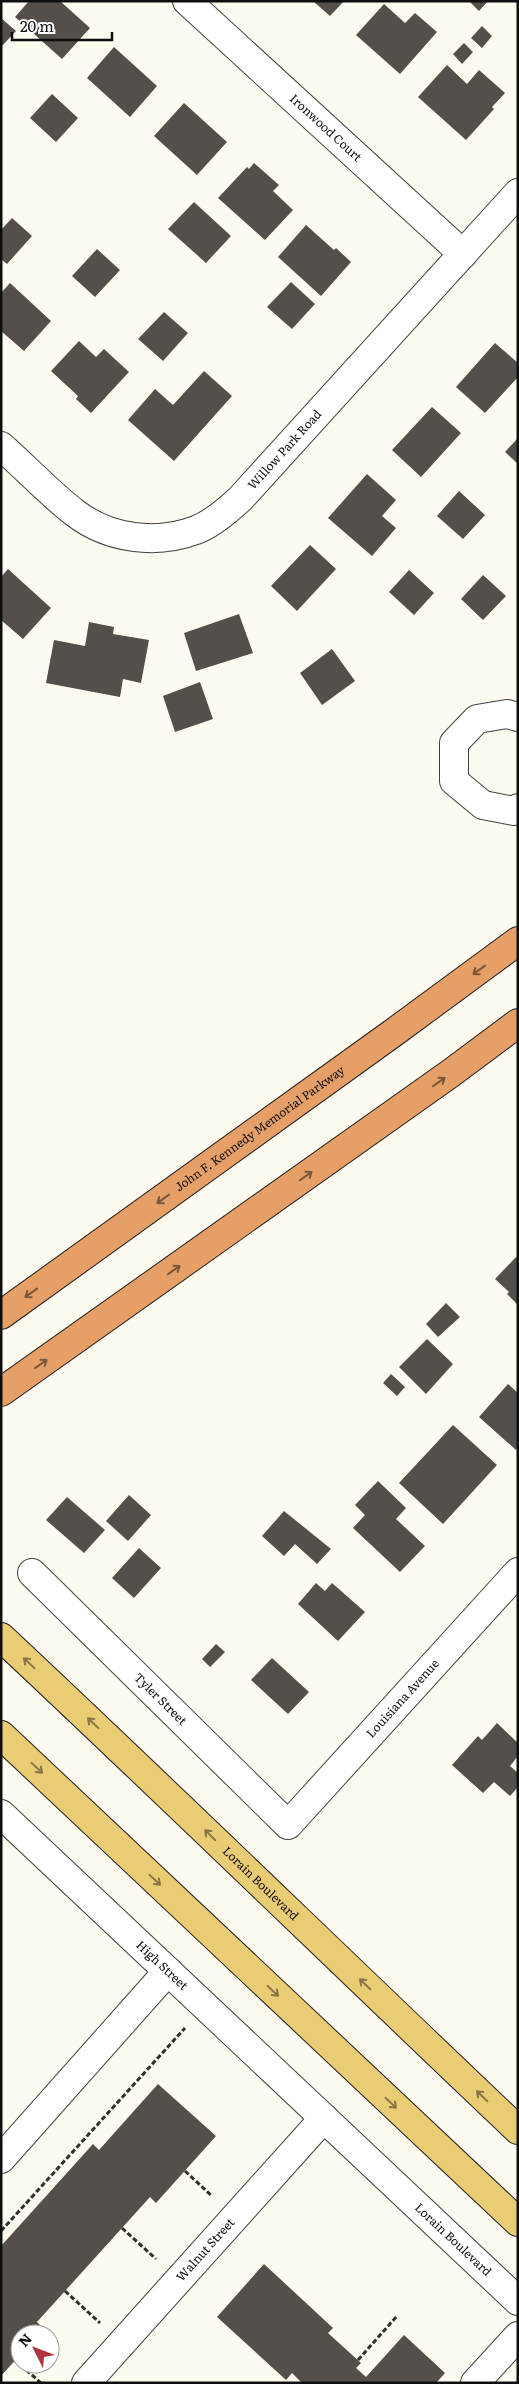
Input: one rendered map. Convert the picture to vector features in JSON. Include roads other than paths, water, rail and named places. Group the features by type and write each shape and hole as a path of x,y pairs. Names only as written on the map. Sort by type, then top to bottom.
{"highway":[{"name":"John F. Kennedy Memorial Parkway","path":"1,1314 518,941"},
{"path":"1,1392 451,1074 518,1023"}],"main road":[{"name":"Lorain Boulevard","path":"1,1637 154,1780 246,1871 518,2130"},
{"path":"1,1734 518,2222"}],"street":[{"name":"Ironwood Court","path":"187,1 463,254"},
{"name":"Willow Park Road","path":"1,446 76,514 104,530 134,538 166,538 197,530 224,514 240,499 518,193"},
{"path":"518,717 507,714 477,719 454,744 454,781 483,805 514,811 518,808"},
{"name":"Louisiana Avenue","path":"288,1825 518,1572"},
{"name":"Tyler Street","path":"32,1573 288,1825"},
{"name":"High Street","path":"1,1814 324,2118"},
{"path":"1,2159 168,1971"},
{"name":"Lorain Boulevard","path":"324,2118 518,2301"},
{"name":"Walnut Street","path":"86,2383 324,2118"},
{"path":"475,2383 518,2336"}]}
